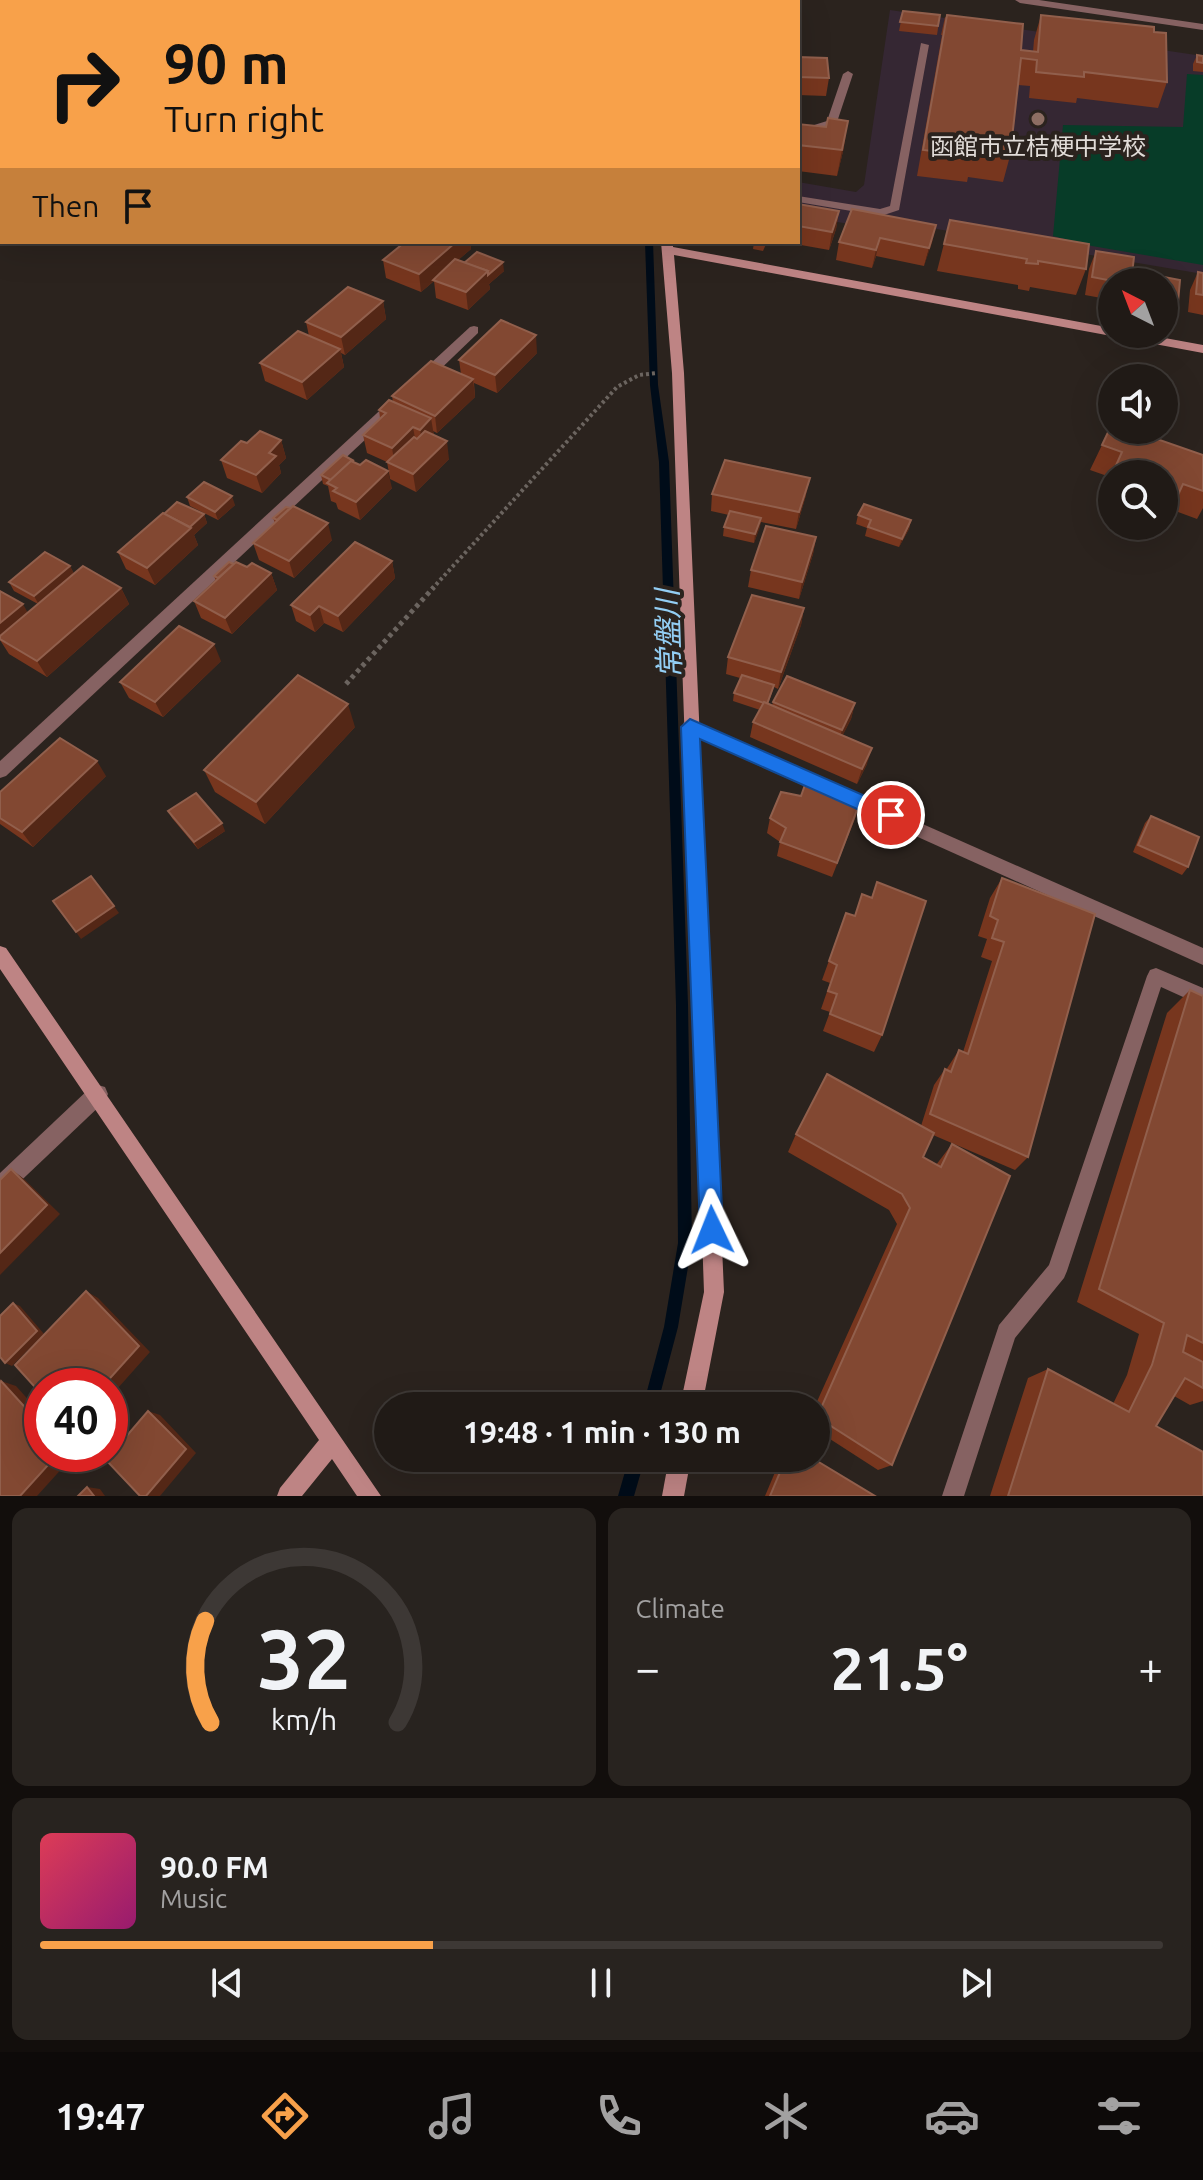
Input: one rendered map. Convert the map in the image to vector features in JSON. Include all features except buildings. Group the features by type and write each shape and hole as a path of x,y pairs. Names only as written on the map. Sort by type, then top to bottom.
{"street":[{"path":"1020,0 1203,27"},
{"path":"1096,0 1102,12"},
{"path":"800,199 881,213 895,208 924,45"},
{"path":"800,132 832,123 848,74"},
{"path":"694,1392 714,1292 678,373 668,246 1098,329"},
{"path":"0,771 474,330"},
{"path":"1178,344 1203,349"},
{"path":"690,727 1203,957"},
{"path":"0,954 370,1496"},
{"path":"953,1496 1006,1332 1057,1271 1156,976 1203,997"},
{"path":"0,1187 98,1094"},
{"path":"288,1496 331,1443"},
{"path":"673,1496 677,1472"}],"path":[{"path":"346,684 617,387 639,375 661,373"}],"shaded area":[{"name":"函館市立桔梗中学校","path":"890,10 1203,56 1203,274 925,227 900,233 800,215 800,182 856,192 864,185"}],"green space":[{"path":"1187,74 1203,75 1203,265 1092,246 1053,236 1063,125 1183,127"}],"waterway":[{"name":"常盤川","path":"649,244 654,385 664,462 682,1005 685,1243 671,1327 654,1392"},
{"name":"常盤川","path":"626,1496 633,1472"}],"place":[{"name":"函館市立桔梗中学校","path":"1038,119"}],"route":[{"path":"712,1230 690,727 891,815"}]}
